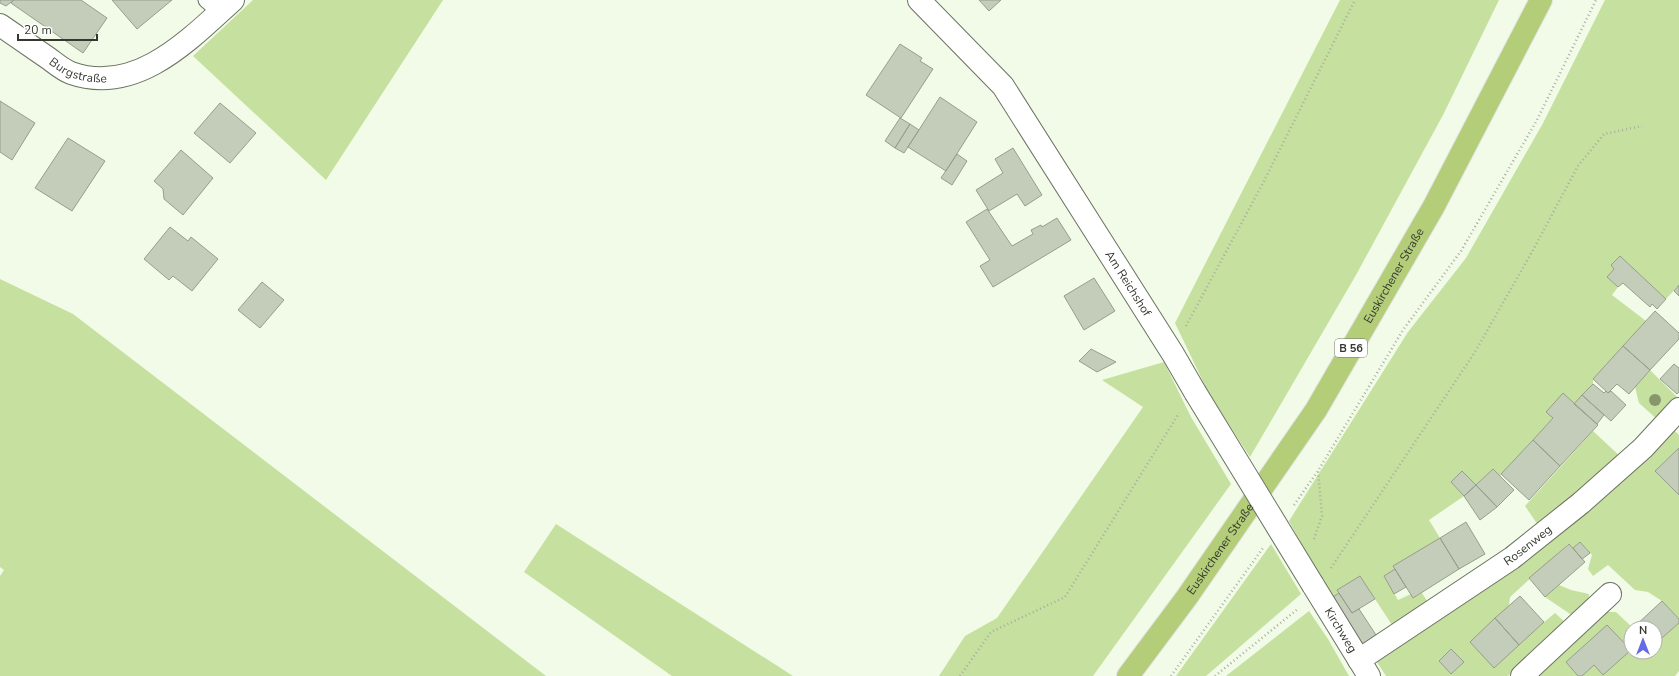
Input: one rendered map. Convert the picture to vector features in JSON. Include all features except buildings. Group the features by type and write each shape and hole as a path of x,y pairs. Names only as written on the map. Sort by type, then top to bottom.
{"main road":[{"name":"Euskirchener Straße","path":"1128,676 1187,597 1316,410 1434,206 1541,0"}],"street":[{"name":"Am Reichshof","path":"919,0 1003,86 1173,354 1195,392 1319,584"},
{"name":"Burgstraße","path":"0,25 69,72 90,78 112,79 145,69 164,58 185,43 220,4"},
{"name":"Rosenweg","path":"1364,668 1512,558 1587,498 1643,448 1679,409"},
{"name":"Kirchweg","path":"1319,584 1364,668"},
{"path":"1522,676 1610,594"}],"path":[{"path":"1173,354 1190,316 1262,185 1356,0"},
{"path":"1291,509 1318,471 1402,330 1461,251 1537,120 1596,0"},
{"path":"1215,676 1319,584 1475,352 1532,252 1578,166 1604,134 1642,126"},
{"path":"960,676 991,632 1065,597 1173,421 1195,392"},
{"path":"1311,546 1322,516 1318,471"},
{"path":"1171,676 1264,547"}],"green space":[{"path":"253,0 443,0 326,180 193,56"},
{"path":"1340,0 1499,0 1443,115 1356,275 1250,457 1209,394 1175,323"},
{"path":"1605,0 1679,0 1679,285 1666,299 1620,256 1611,265 1614,269 1607,277 1618,287 1612,295 1646,321 1593,379 1593,384 1574,404 1563,393 1553,418 1500,476 1493,469 1476,485 1462,471 1451,482 1464,496 1429,520 1440,538 1394,566 1395,569 1384,576 1398,600 1411,594 1413,598 1422,593 1429,604 1394,628 1360,576 1337,590 1339,593 1333,597 1329,594 1289,521 1408,332 1466,258 1542,125"},
{"path":"0,279 73,314 546,676 0,676 0,576 4,570 0,567"},
{"path":"1164,362 1191,417 1231,484 1093,676 939,676 965,636 997,618 1143,407 1102,380"},
{"path":"1650,370 1679,399 1659,421 1639,403 1635,387"},
{"path":"1673,429 1679,435 1679,448 1655,471 1679,494 1679,619 1662,601 1648,592 1635,590 1608,565 1593,576 1588,569 1592,555 1580,542 1573,548 1568,544 1510,597 1509,606 1543,623 1555,613 1566,623 1508,676 1386,676 1375,659"},
{"path":"1593,431 1622,458 1538,525 1525,506"},
{"path":"556,524 793,676 672,676 524,572"},
{"path":"1271,544 1301,594 1206,676 1176,676"},
{"path":"1559,585 1571,590 1589,594 1588,604 1573,616 1545,597"},
{"path":"1309,611 1328,639 1349,676 1226,676"},
{"path":"1606,612 1616,612 1624,620 1623,620 1623,660 1663,660 1663,637 1679,623 1679,671 1675,676 1534,676"}]}
